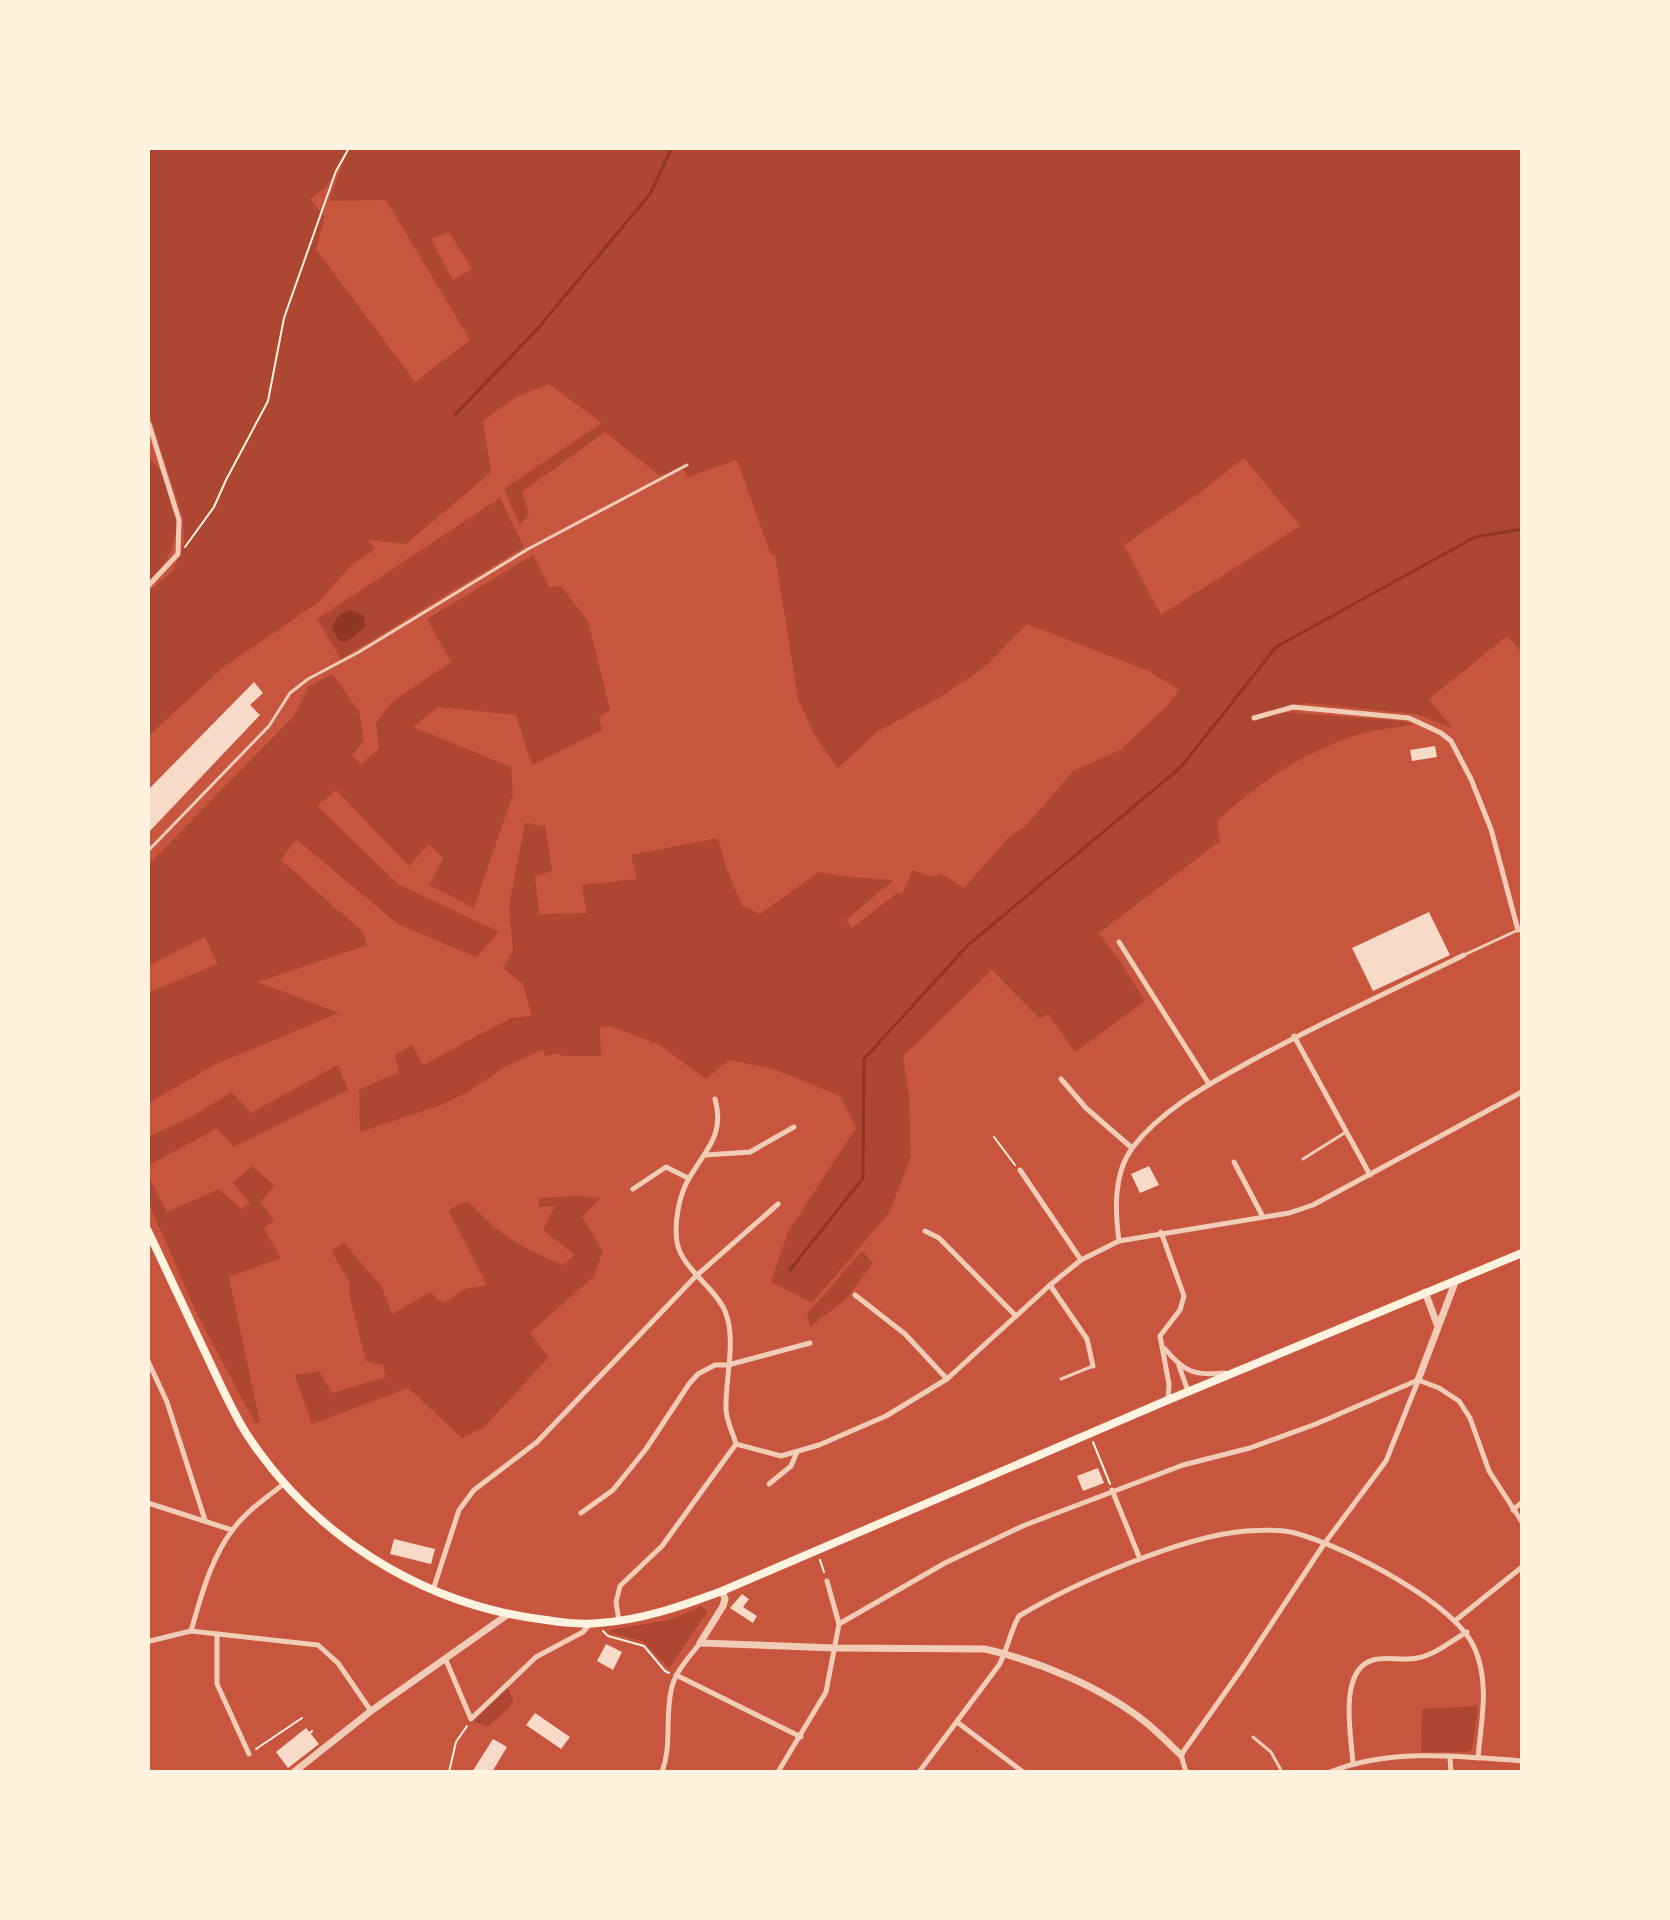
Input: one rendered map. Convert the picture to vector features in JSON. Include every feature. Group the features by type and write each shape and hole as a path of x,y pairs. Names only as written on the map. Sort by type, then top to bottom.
{"main road":[{"path":"148,1231 247,1434 285,1483 315,1514 353,1545 432,1591 507,1615 594,1624 677,1608 722,1591 1188,1391 1522,1253"}],"street":[{"path":"148,586 178,554 179,520 149,424"},
{"path":"1254,718 1293,707 1409,718 1441,733 1451,741 1471,779 1491,829 1520,929"},
{"path":"1119,942 1209,1084"},
{"path":"1119,1241 1115,1212 1119,1179 1132,1148 1165,1115 1209,1084 1294,1036 1464,955"},
{"path":"1294,1036 1370,1175"},
{"path":"1061,1079 1086,1108 1132,1148"},
{"path":"736,1444 781,1456 886,1416 947,1379 1081,1260 1119,1241 1289,1213 1313,1205 1522,1092"},
{"path":"715,1099 717,1128 706,1155 688,1178 678,1211 677,1244 696,1276 717,1296 727,1314 730,1341 726,1412 736,1444"},
{"path":"706,1155 750,1152 794,1127"},
{"path":"1234,1162 1263,1217"},
{"path":"633,1189 666,1167 688,1178"},
{"path":"1020,1170 1081,1260"},
{"path":"432,1591 459,1510 474,1490 537,1442 696,1276 778,1204"},
{"path":"925,1231 939,1238 1016,1316"},
{"path":"1161,1232 1184,1296 1180,1310 1160,1336 1169,1384 1168,1400"},
{"path":"1181,1755 1324,1544 1386,1461 1456,1280"},
{"path":"1050,1285 1087,1339 1093,1366"},
{"path":"1425,1292 1437,1324"},
{"path":"855,1295 905,1334 947,1379"},
{"path":"581,1513 613,1490 698,1374 715,1365 728,1365 810,1343"},
{"path":"1164,1348 1179,1366 1188,1391"},
{"path":"148,1361 167,1402 205,1520"},
{"path":"1179,1366 1195,1373 1234,1372"},
{"path":"839,1624 945,1563 1025,1525 1183,1465 1290,1434 1418,1380 1439,1388 1459,1401 1470,1418 1489,1471 1522,1522"},
{"path":"619,1621 616,1602 620,1586 662,1546 736,1444"},
{"path":"769,1484 791,1466 797,1451"},
{"path":"191,1631 204,1584 232,1530 252,1509 285,1483"},
{"path":"1112,1490 1140,1559"},
{"path":"1513,1510 1522,1502"},
{"path":"148,1503 232,1530"},
{"path":"919,1772 1005,1654 1011,1629 1019,1616 1140,1559 1243,1532 1294,1533 1324,1544 1401,1580 1456,1620 1467,1632 1479,1660 1484,1691 1478,1758"},
{"path":"1456,1620 1522,1567"},
{"path":"778,1772 826,1692 839,1624 827,1581"},
{"path":"662,1772 667,1758 670,1692 676,1675 723,1606 725,1599 722,1591"},
{"path":"294,1772 371,1711 507,1615"},
{"path":"445,1658 471,1719 536,1657 594,1624"},
{"path":"150,1641 191,1631 318,1645 338,1663 371,1711"},
{"path":"1353,1763 1351,1682 1357,1669 1373,1660 1424,1656 1467,1632"},
{"path":"217,1634 217,1684 249,1754"},
{"path":"700,1643 985,1649 1005,1654 1097,1690 1145,1721 1181,1755 1186,1772"},
{"path":"676,1675 801,1737"},
{"path":"957,1722 1023,1772"},
{"path":"1330,1772 1353,1763 1402,1756 1522,1761"},
{"path":"1450,1758 1451,1772"}],"lane":[{"path":"148,851 269,726 290,693 308,679 359,652 528,549 687,465"},
{"path":"1464,955 1520,929"},
{"path":"1303,1159 1346,1132"},
{"path":"1061,1379 1093,1366"},
{"path":"1253,1737 1271,1752 1282,1772"}],"path":[{"path":"178,554 214,507 268,401 284,318 336,171 349,148"},
{"path":"994,1137 1020,1170"},
{"path":"1089,1434 1112,1490"},
{"path":"817,1550 827,1581"},
{"path":"594,1624 608,1636 644,1646 665,1671 676,1675"},
{"path":"249,1754 302,1718"},
{"path":"449,1772 456,1742 471,1719"}],"shaded area":[{"path":"148,148 1522,148 1522,653 1507,636 1429,699 1453,729 1417,714 1304,703 1283,712 1414,724 1353,736 1314,752 1280,771 1217,821 1220,841 1099,933 1145,1001 1075,1052 1048,1014 1040,1019 992,970 903,1056 909,1096 911,1157 889,1213 812,1303 771,1282 788,1232 856,1128 840,1096 774,1069 729,1060 706,1079 661,1046 653,1042 651,1045 650,1041 609,1026 600,1027 601,1056 563,1056 557,1053 545,1056 543,1049 438,1106 360,1132 359,1090 399,1072 395,1055 412,1045 423,1065 511,1018 532,1016 523,984 503,968 513,951 509,906 525,823 545,826 552,871 535,876 539,914 587,915 582,885 637,879 631,855 718,838 742,906 760,914 819,872 894,880 846,920 852,928 897,893 902,894 913,870 933,877 940,873 964,888 1009,837 1026,826 1073,771 1120,750 1168,705 1179,690 1149,671 1027,624 986,666 937,699 878,731 838,768 815,736 798,699 775,554 771,555 737,460 688,477 683,469 659,475 605,432 522,492 529,514 520,525 504,489 602,423 549,384 516,397 483,421 491,472 406,544 369,540 375,549 350,566 319,602 225,666 148,736 148,592 173,571 184,543 183,519 148,409","holes":["346,155 329,201 386,200 470,340 415,382 316,249 325,217 310,199 326,187","449,232 472,269 453,280 431,239","1244,458 1300,526 1161,615 1124,545"]},
{"path":"148,457 169,487 175,503 176,520 170,553 161,569 148,582"},
{"path":"500,498 524,547 341,659 317,619"},
{"path":"533,555 549,587 561,586 588,621 610,710 599,717 602,730 532,765 516,715 438,707 413,727 511,767 513,794 474,908 429,885 443,858 429,844 409,866 336,790 317,806 398,884 499,932 476,957 398,924 296,839 281,860 363,932 367,945 258,982 339,1013 214,1065 149,1103 148,993 217,964 205,937 148,966 148,865 294,716 308,687 332,674 359,711 364,741 352,755 360,764 379,749 376,723 392,702 451,662 427,619"},
{"path":"351,610 364,616 365,627 346,642 339,641 333,625 338,616"},
{"path":"338,1065 348,1090 234,1147 217,1128 148,1166 148,1137 189,1118 232,1092 251,1113"},
{"path":"252,1166 274,1185 261,1202 274,1220 264,1229 281,1258 229,1277 260,1423 255,1423 197,1314 148,1201 148,1175 167,1212 219,1189 241,1209 250,1203 233,1183"},
{"path":"539,1198 600,1198 582,1217 603,1251 594,1276 530,1333 549,1357 484,1427 462,1438 408,1388 312,1424 295,1375 319,1371 332,1393 386,1377 383,1365 366,1361 349,1282 331,1250 344,1243 382,1287 392,1314 430,1292 443,1303 465,1289 487,1285 448,1210 468,1201 511,1239 562,1265 575,1255 543,1230 555,1206 539,1207"},
{"path":"862,1251 873,1263 846,1299 810,1327 807,1314"},
{"path":"702,1606 707,1612 669,1669 643,1641 610,1633 610,1630 669,1620"},
{"path":"507,1687 513,1700 508,1709 487,1727 473,1721"},
{"path":"1478,1706 1472,1750 1421,1752 1422,1709"}],"building":[{"path":"254,682 263,693 250,705 260,715 148,833 148,790"},
{"path":"1435,746 1437,757 1412,761 1410,750"},
{"path":"1429,912 1450,955 1373,991 1352,948"},
{"path":"1149,1166 1159,1185 1140,1193 1131,1174"},
{"path":"1098,1468 1104,1483 1083,1491 1077,1476"},
{"path":"394,1539 435,1549 431,1564 390,1554"},
{"path":"742,1594 749,1599 743,1607 757,1616 753,1623 730,1608"},
{"path":"606,1644 622,1652 613,1670 597,1661"},
{"path":"535,1713 570,1737 561,1749 526,1725"},
{"path":"306,1728 319,1744 288,1768 276,1752"},
{"path":"493,1739 507,1747 492,1772 472,1772"}],"waterway":[{"path":"455,415 539,327 650,194 672,148"},
{"path":"790,1270 863,1178 864,1059 968,945 1181,767 1276,647 1475,537 1522,529"}]}
